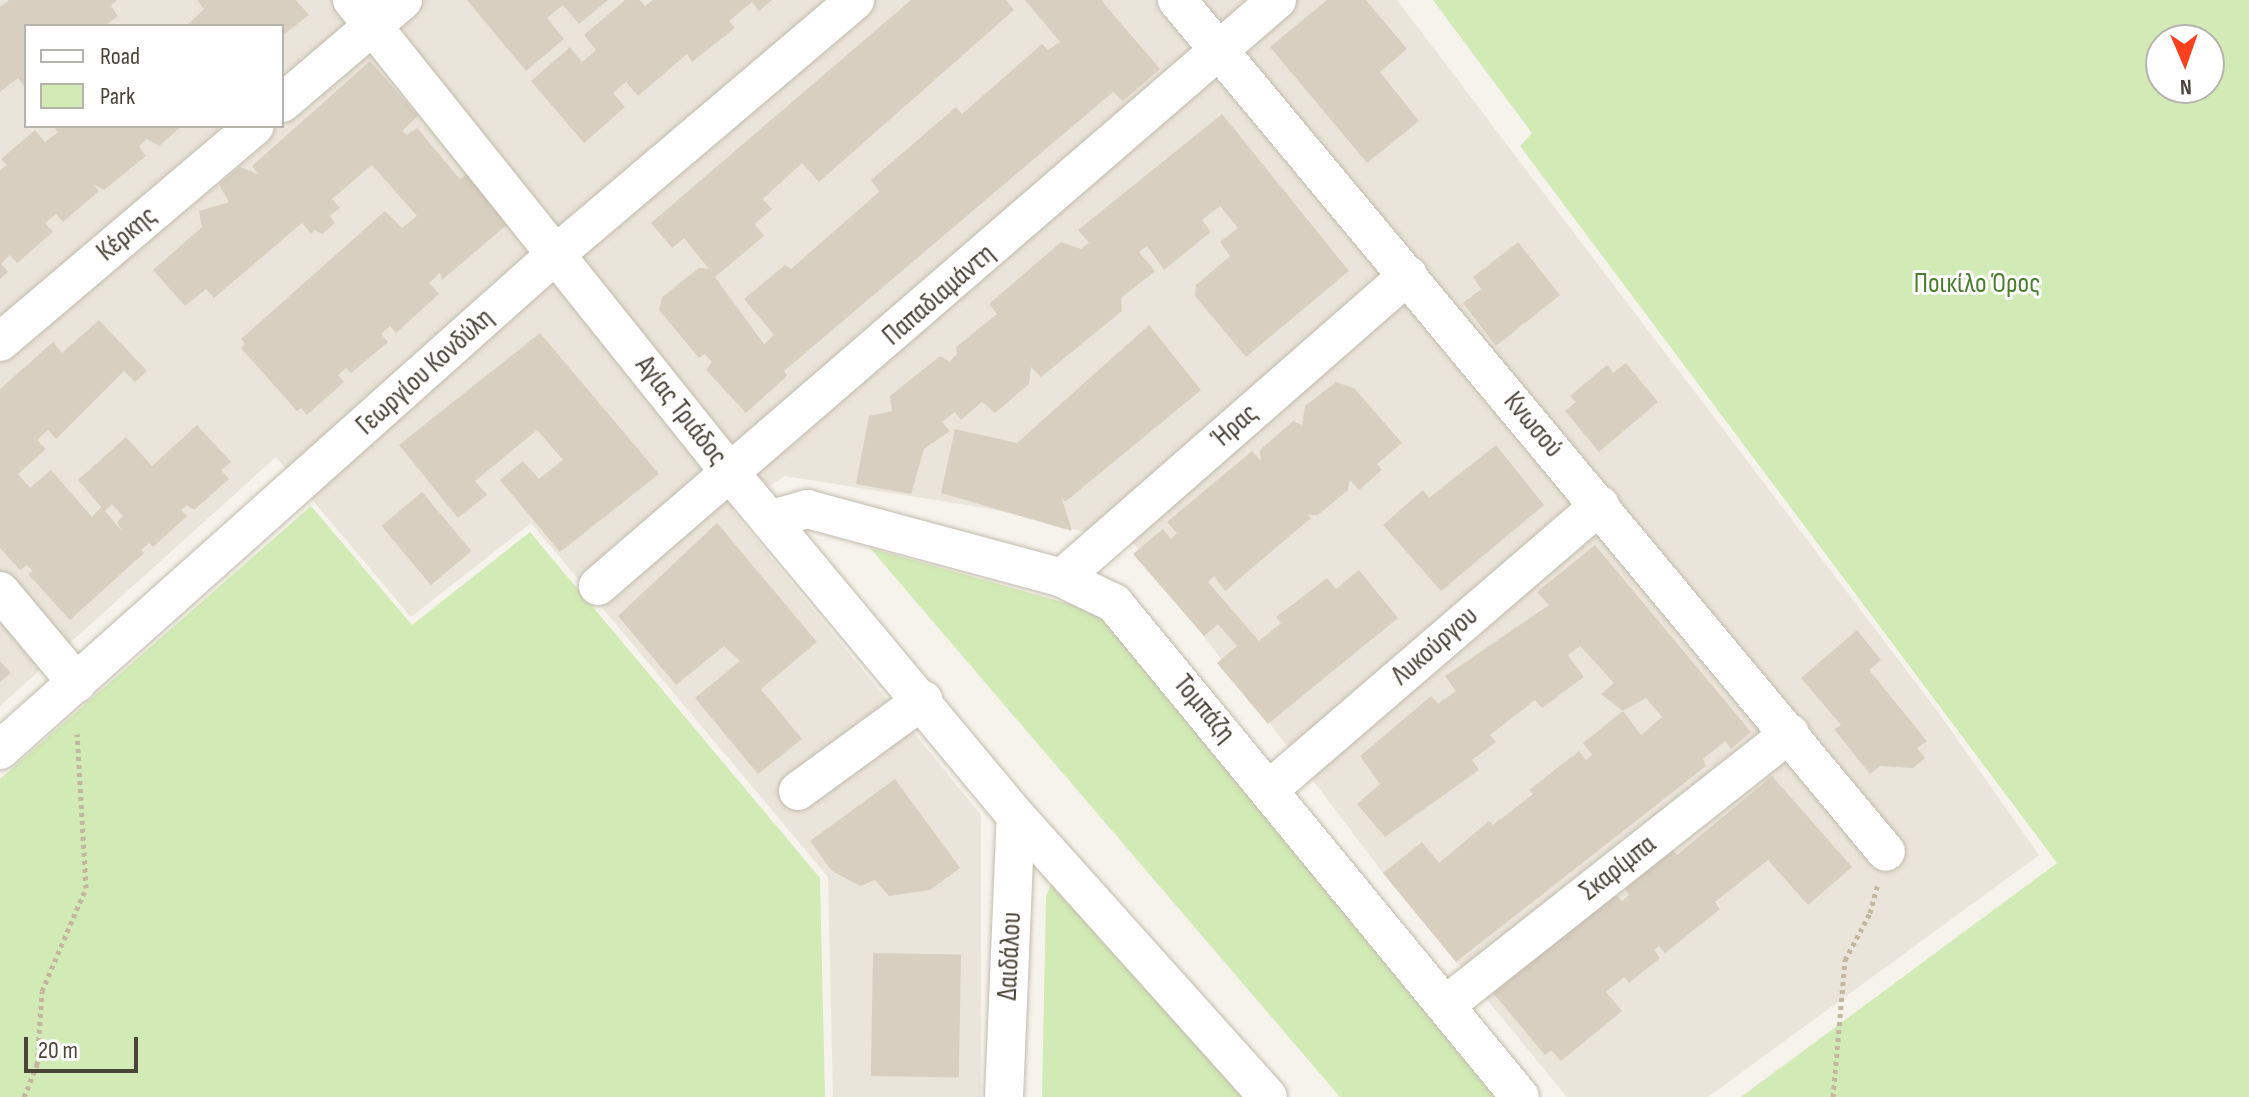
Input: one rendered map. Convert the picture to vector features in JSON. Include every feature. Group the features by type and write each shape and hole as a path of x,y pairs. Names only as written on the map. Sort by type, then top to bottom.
{"street":[{"path":"284,101 363,12 403,0"},
{"name":"Γεωργίου Κονδύλη","path":"0,750 556,254 855,0"},
{"name":"Κνωσού","path":"1177,0 1886,852"},
{"name":"Παπαδιαμάντη","path":"598,586 1222,52 1277,0"},
{"name":"Αγίας Τριάδος","path":"363,12 769,520 923,700 1016,816 1268,1097"},
{"name":"Κέρκης","path":"0,342 253,128"},
{"name":"Ήρας","path":"1062,578 1408,275"},
{"name":"Λυκούργου","path":"1271,788 1600,505"},
{"name":"Τομπάζη","path":"769,520 807,509 1062,578 1114,603 1271,788 1520,1097"},
{"path":"0,591 77,683"},
{"path":"798,791 923,700"},
{"name":"Σκαρίμπα","path":"1447,1004 1790,733"},
{"name":"Δαιδάλου","path":"1004,1097 1016,816"}],"path":[{"path":"24,1097 37,1065 42,991 86,888 77,683"},
{"path":"1833,1097 1845,960 1870,913 1886,852"}],"shaded area":[{"path":"0,0 1397,0 1938,712 2039,855 1708,1097 1567,1097 1383,873 1134,544 991,509 785,476 732,510 981,815 981,1097 833,1097 828,877 531,523 411,617 276,457 0,706"}],"green space":[{"name":"Ποικίλο Όρος","path":"1433,0 2249,0 2249,1097 1741,1097 2057,863 1520,146 1532,133"},
{"path":"311,506 412,625 530,532 820,878 825,1097 0,1097 0,779"},
{"path":"870,548 1105,614 1498,1097 1340,1097"},
{"path":"1054,878 1242,1097 1042,1097 1046,896"}],"building":[{"path":"9,0 117,0 111,6 118,16 108,24 24,24 24,86 18,78 0,92 0,7"},
{"path":"197,0 296,0 309,15 284,34 284,24 188,24 204,9"},
{"path":"467,0 608,0 579,24 563,5 547,18 564,39 526,71"},
{"path":"625,0 640,0 645,6 653,0 772,0 759,11 752,2 729,21 735,28 692,62 687,54 638,96 626,82 613,93 625,107 584,143 531,81 570,47 582,62 596,50 584,35"},
{"path":"911,0 1006,0 1014,10 819,182 802,163 763,199 772,209 755,224 764,236 715,277 764,344 774,335 744,299 785,265 791,269 879,192 871,180 956,107 962,114 1042,44 1048,50 1060,42 1025,0 1101,0 1160,69 1123,101 1113,92 784,371 787,376 746,413 706,370 712,362 705,354 699,358 659,310 662,297 699,268 709,269 684,238 672,248 651,223"},
{"path":"1327,0 1366,0 1407,49 1380,72 1419,121 1367,163 1270,47"},
{"path":"370,61 418,116 402,131 407,135 417,128 460,179 466,174 509,223 442,280 440,273 429,283 439,294 396,333 390,326 381,334 388,342 351,373 346,368 338,375 344,382 307,415 301,408 297,411 241,348 245,344 241,339 385,211 402,228 417,216 372,165 332,199 340,208 330,216 335,223 322,234 315,230 311,234 302,223 214,298 206,289 185,306 153,270 202,227 199,211 229,202 219,185 240,167 258,174 252,166"},
{"path":"1222,114 1349,271 1246,357 1195,296 1196,285 1230,256 1220,242 1238,228 1220,206 1202,220 1211,232 1164,270 1147,246 1139,252 1155,271 1121,298 1122,311 1041,377 1031,367 1029,384 995,413 982,402 961,420 955,412 942,422 950,431 924,449 911,494 856,484 869,416 892,411 890,396 940,356 949,362 957,354 956,347 997,314 989,304 1061,242 1081,249 1089,243 1078,230"},
{"path":"55,128 180,128 159,146 147,139 139,146 146,156 104,190 93,184 99,191 63,222 56,214 45,223 53,232 17,263 10,255 1,264 8,272 0,279 0,170 7,165 1,159 35,130 45,142 58,132"},
{"path":"1518,242 1560,295 1496,346 1463,303 1481,289 1473,277"},
{"path":"99,320 147,371 135,382 124,371 56,439 48,430 37,440 46,449 18,474 30,488 51,470 92,517 101,507 78,480 126,437 152,466 197,425 231,462 221,470 229,479 194,510 187,505 181,510 187,516 153,547 149,543 141,550 144,553 70,620 28,574 33,571 27,565 20,570 0,548 0,389 53,342 62,353","holes":["112,504 123,516 117,522 122,531 105,511"]},
{"path":"1149,325 1201,390 1065,502 1061,496 1072,531 941,493 955,429 1017,443"},
{"path":"540,333 659,474 560,552 500,480 523,461 539,479 563,460 537,430 475,481 487,495 458,518 399,445"},
{"path":"1626,363 1658,402 1599,452 1565,411 1576,402 1570,396 1607,365 1613,373"},
{"path":"1336,382 1354,388 1402,443 1377,464 1382,470 1359,490 1350,480 1348,490 1318,515 1307,515 1311,518 1225,591 1214,576 1208,582 1259,641 1281,623 1276,617 1327,578 1336,589 1359,570 1398,618 1268,724 1217,663 1237,646 1218,624 1204,636 1133,554 1163,529 1171,539 1177,533 1167,522 1252,451 1261,461 1260,450 1293,421 1302,425 1305,406"},
{"path":"1496,445 1544,505 1441,591 1383,525 1423,490 1429,498"},
{"path":"422,492 471,551 431,585 381,526"},
{"path":"717,523 817,642 761,689 802,739 758,774 695,698 740,661 724,646 676,685 618,616"},
{"path":"1595,545 1751,732 1731,749 1725,741 1703,759 1706,766 1456,962 1383,873 1422,842 1439,863 1489,821 1493,825 1533,794 1529,790 1579,751 1586,760 1592,755 1583,743 1623,711 1601,694 1614,683 1580,646 1568,655 1584,677 1542,708 1535,700 1490,735 1496,742 1472,760 1479,770 1385,837 1357,804 1380,784 1360,756 1431,696 1438,704 1456,691 1445,676 1549,605 1537,592","holes":["1646,698 1662,717 1641,735 1623,711"]},
{"path":"1857,630 1881,660 1869,670 1927,741 1917,748 1925,758 1913,768 1880,766 1870,774 1834,729 1841,725 1801,678"},
{"path":"0,661 11,673 0,682"},
{"path":"1772,776 1852,867 1808,905 1768,860 1715,902 1720,909 1665,953 1659,946 1654,950 1660,958 1629,983 1624,977 1606,992 1622,1011 1561,1061 1551,1050 1545,1055 1493,993 1615,894 1622,901 1629,895 1625,889 1673,850 1677,855"},
{"path":"895,779 960,868 930,890 889,896 875,880 860,886 832,871 810,841"},
{"path":"873,953 961,955 959,1078 871,1076"}]}
